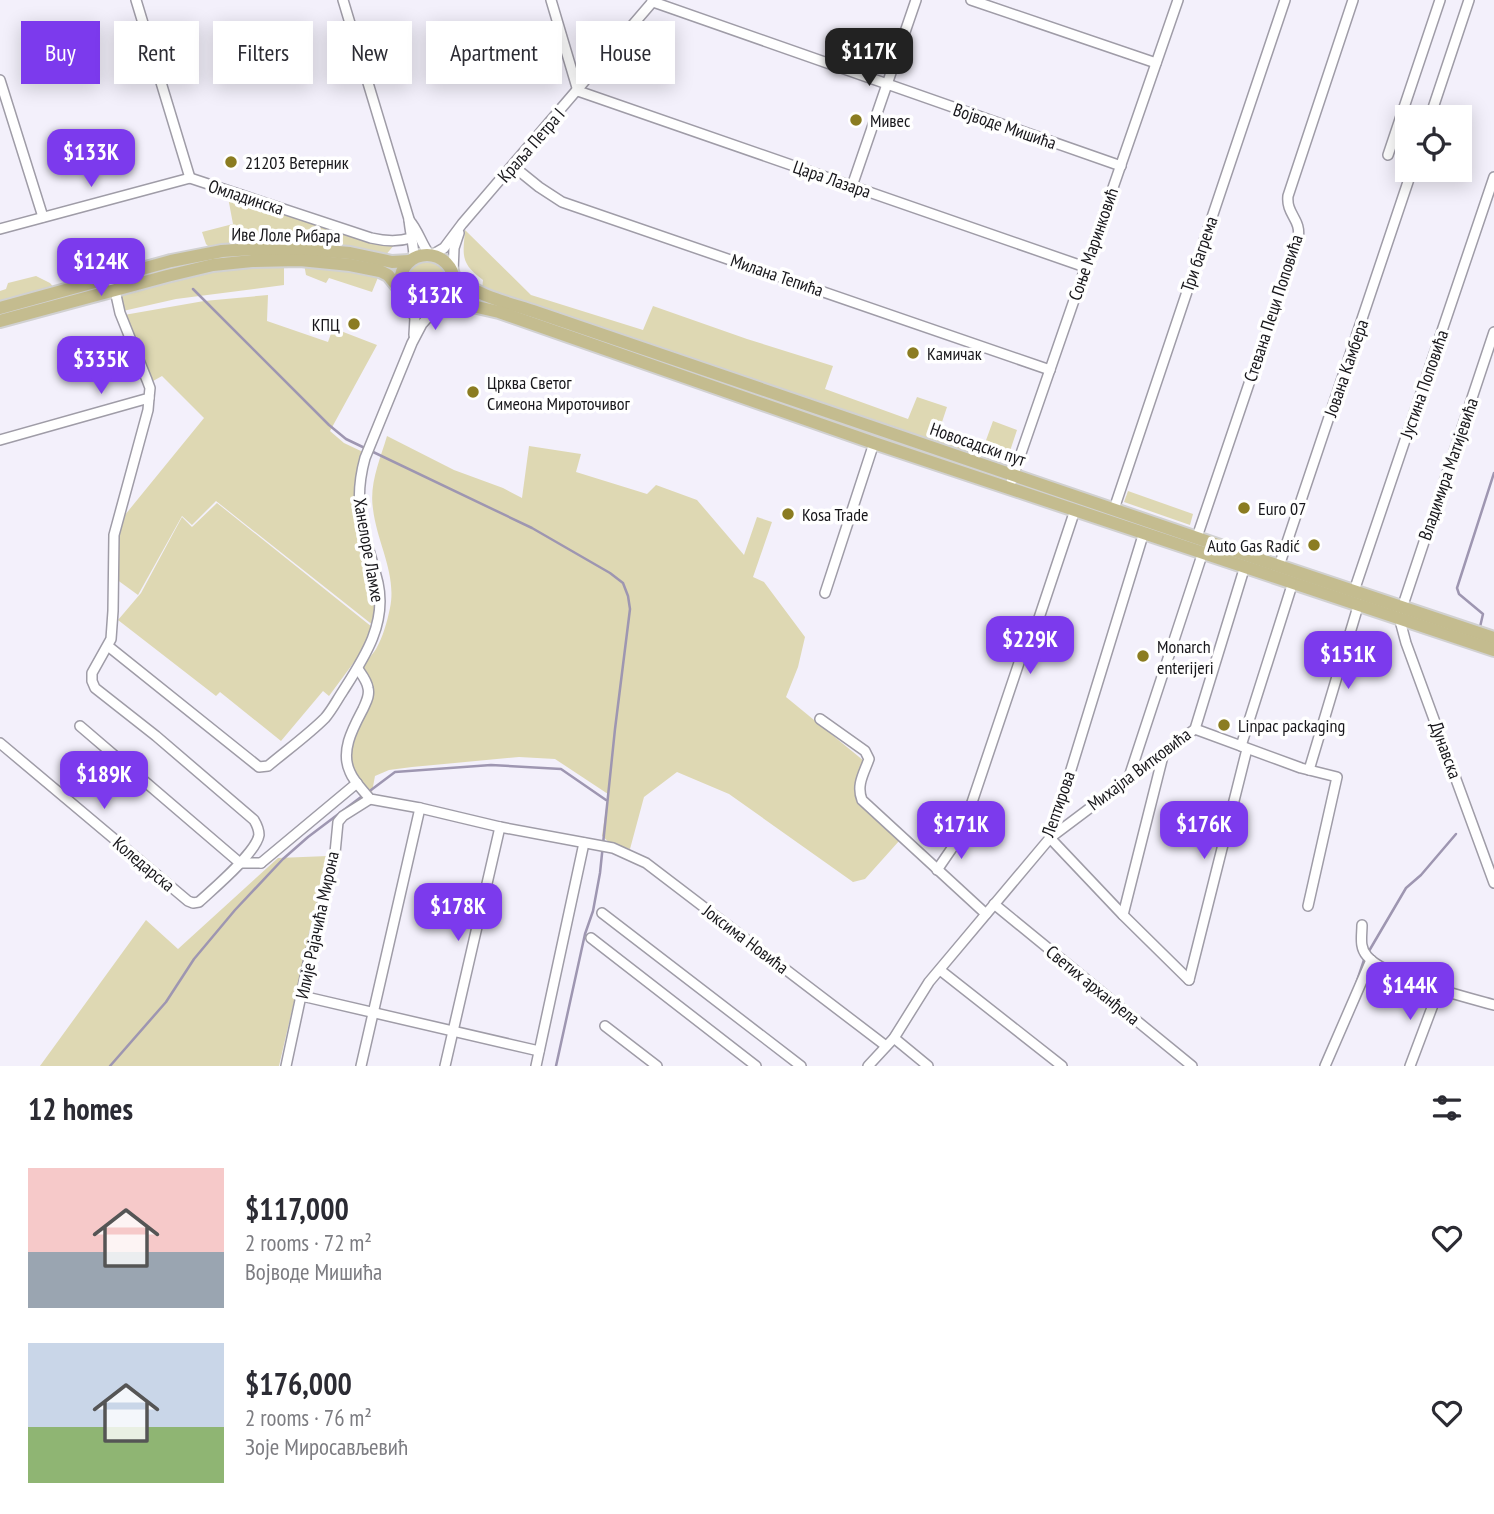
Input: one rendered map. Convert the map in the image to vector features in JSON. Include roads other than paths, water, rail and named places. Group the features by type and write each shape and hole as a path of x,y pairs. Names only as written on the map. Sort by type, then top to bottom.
{"main road":[{"name":"Иве Лоле Рибара","path":"0,321 203,253 251,249 312,250 351,253 392,262 412,260"},
{"path":"421,255 431,255 445,261 454,275 454,286 451,295 439,306 419,308 405,296 400,278 403,268 412,260 421,255"},
{"name":"Иве Лоле Рибара","path":"0,309 113,283 213,265 252,261 300,260 380,271 388,275 405,296"},
{"name":"Новосадски пут","path":"454,275 470,289 484,296 1279,566 1494,650"},
{"name":"Новосадски пут","path":"439,306 464,304 499,312 1075,510 1293,582 1357,597"},
{"name":"Новосадски пут","path":"1401,612 1494,637"}],"street":[{"path":"136,0 190,178"},
{"path":"343,0 409,219 414,246 412,260"},
{"path":"551,0 578,91"},
{"path":"852,186 916,0"},
{"path":"971,0 1156,63"},
{"name":"Соње Маринковић","path":"1009,488 1178,0"},
{"name":"Три багрема","path":"1114,509 1285,0"},
{"name":"Стевана Пеци Поповића","path":"1196,537 1298,239 1299,225 1289,212 1288,196 1353,0"},
{"path":"1388,155 1440,0"},
{"path":"1434,105 1469,0"},
{"name":"Краља Петра I","path":"431,255 444,248 653,1"},
{"name":"Војводе Мишића","path":"653,1 1121,166"},
{"path":"0,80 43,217"},
{"name":"Цара Лазара","path":"578,91 1086,267"},
{"name":"Милана Тепића","path":"513,166 562,202 1050,370"},
{"name":"Јустина Поповића","path":"1309,770 1357,597 1494,177"},
{"name":"Омладинска","path":"0,229 190,178 370,238 388,241 411,237"},
{"name":"Јована Камбера","path":"1279,566 1408,182"},
{"path":"409,219 431,255"},
{"path":"454,275 454,248 462,224"},
{"path":"113,283 120,313 150,388 148,410 114,535 111,639 92,673 92,681 95,688 254,820 259,836 240,863"},
{"name":"Ханелоре Ламхе","path":"405,296 415,323 412,343"},
{"name":"Ханелоре Ламхе","path":"108,646 262,768 327,716 358,669 372,643 379,620 379,587 358,505 360,476 412,343 422,324 439,306"},
{"name":"Владимира Матијевића","path":"1401,612 1494,332"},
{"path":"0,440 149,398"},
{"path":"825,593 874,443"},
{"path":"937,870 961,835 1028,636 1039,618 1075,510"},
{"name":"Лептирова","path":"868,1066 894,1038 929,982 1050,838 1144,532"},
{"path":"1129,777 1203,552"},
{"name":"Михајла Витковића","path":"1050,838 1195,729 1245,566"},
{"path":"1050,838 1189,980 1244,748 1293,582"},
{"name":"Дунавска","path":"1401,612 1406,643 1494,883"},
{"path":"358,669 369,694 346,748 350,772 367,795"},
{"path":"820,719 865,751 869,759 859,786 862,800 985,914"},
{"path":"80,726 240,863 261,863 357,783"},
{"path":"1195,729 1309,770 1337,777 1308,906"},
{"name":"Коледарска","path":"0,743 188,901 200,902 240,863"},
{"path":"1123,915 1164,752"},
{"name":"Јоксима Новића","path":"367,795 500,828 629,854 646,863 886,1046"},
{"name":"Илије Рајачића Мирона","path":"286,1066 335,853 338,821 367,795"},
{"path":"361,1066 420,808"},
{"path":"445,1066 500,828"},
{"path":"536,1066 584,843"},
{"path":"249,851 255,860 261,863"},
{"name":"Светих арханђела","path":"994,905 1192,1066"},
{"path":"602,913 801,1066"},
{"path":"1362,925 1361,944 1371,960 1439,989 1494,1005"},
{"path":"592,938 757,1066"},
{"path":"1325,1066 1371,960"},
{"path":"940,970 1062,1066"},
{"path":"1410,1066 1439,989"},
{"path":"302,996 539,1051"},
{"path":"605,1026 657,1066"},
{"path":"894,1038 928,1066"}],"waterway":[{"path":"193,289 346,439 532,528 623,583 630,609 600,873 556,1066"},
{"path":"1480,627 1483,614 1459,594 1457,588 1494,473"},
{"path":"371,790 395,772 491,765 561,769 606,800"},
{"path":"110,1066 166,1002 194,959 235,910 283,859 361,797"},
{"path":"1369,951 1406,888 1421,875 1456,834"},
{"path":"1356,984 1365,957"}],"place":[{"name":"Мивес","path":"856,120"},
{"name":"21203 Ветерник","path":"231,162"},
{"name":"КПЦ","path":"354,324"},
{"name":"Камичак","path":"913,353"},
{"name":"Црква Светог Симеона Мироточивог","path":"473,392"},
{"name":"Euro 07","path":"1244,508"},
{"name":"Kosa Trade","path":"788,514"},
{"name":"Auto Gas Radić","path":"1314,545"},
{"name":"Monarch enterijeri","path":"1143,656"},
{"name":"Linpac packaging","path":"1224,725"}]}
